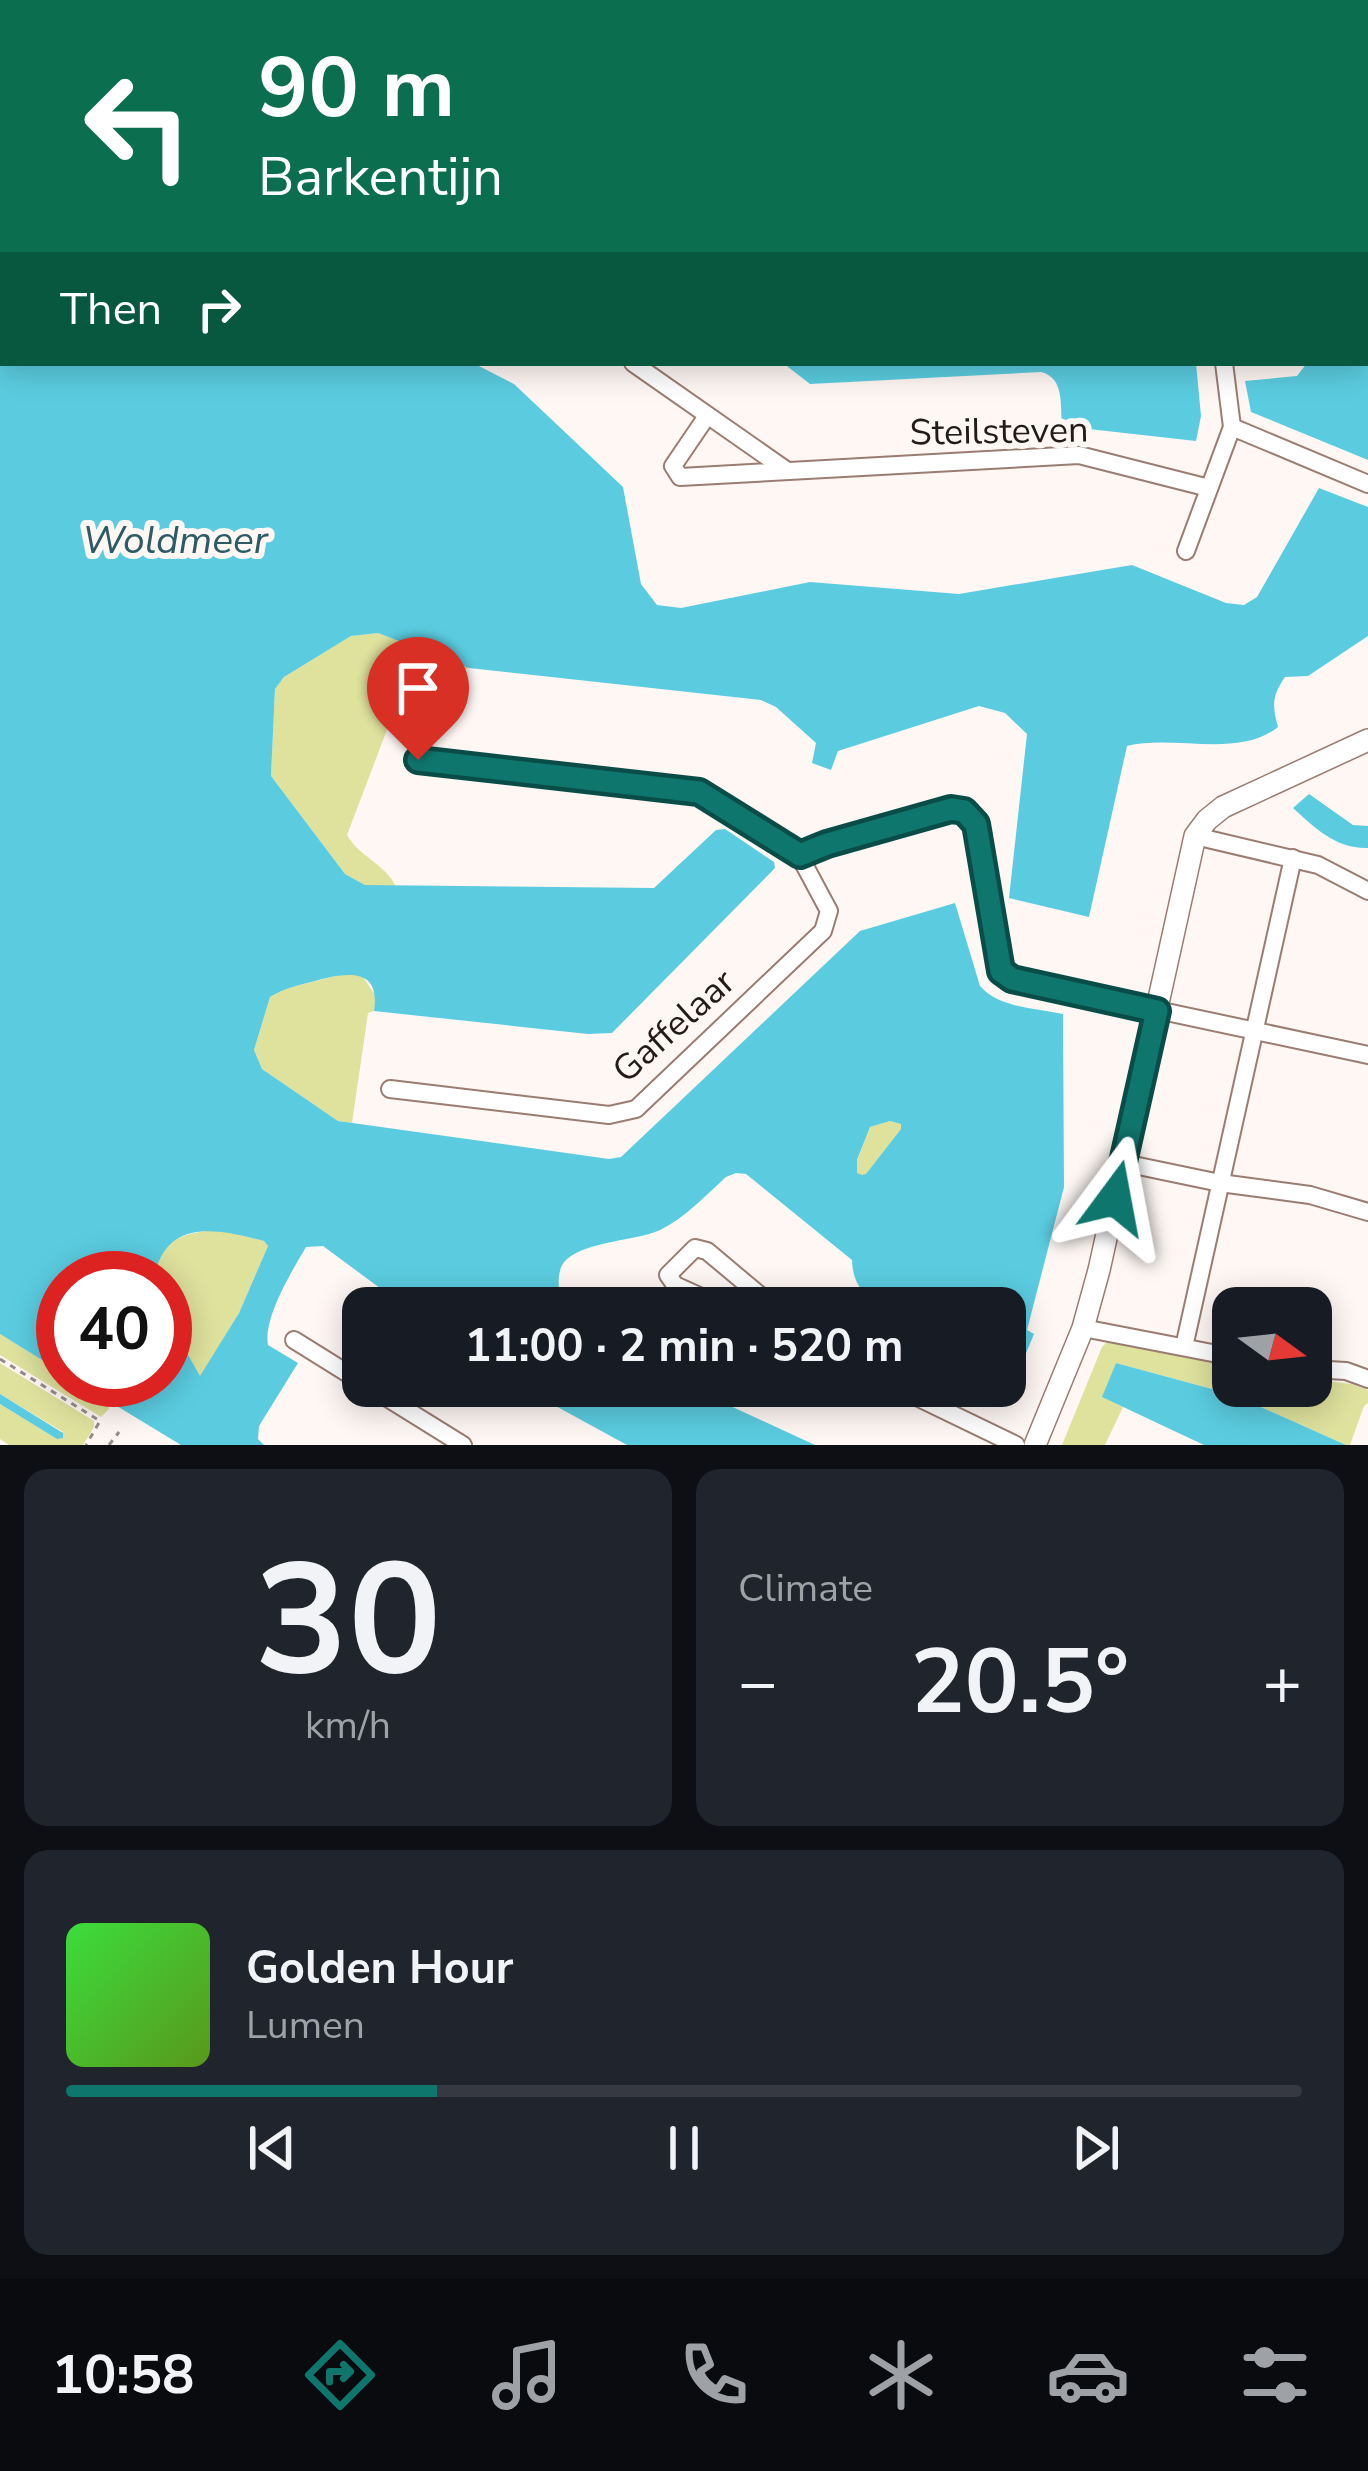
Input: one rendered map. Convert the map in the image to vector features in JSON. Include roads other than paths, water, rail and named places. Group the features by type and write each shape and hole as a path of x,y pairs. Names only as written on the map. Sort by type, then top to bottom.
{"street":[{"path":"637,366 787,471"},
{"path":"1186,551 1232,427 1224,366"},
{"name":"Steilsteven","path":"707,416 673,466 680,477 1079,455 1209,488"},
{"path":"1232,427 1368,484"},
{"path":"1035,1445 1083,1328 1195,836 1223,807 1368,740"},
{"path":"418,760 699,792 800,855 951,809 964,811 976,824 1001,971 1012,979 1368,1055"},
{"path":"1195,836 1318,865 1368,891"},
{"name":"Gaffelaar","path":"390,1089 610,1114 635,1108 824,932 829,911 800,855"},
{"path":"1184,1347 1293,858"},
{"path":"1124,1163 1310,1195 1368,1211"},
{"path":"680,1287 668,1275 695,1248 707,1252 750,1287"},
{"path":"1083,1328 1212,1353"},
{"path":"294,1340 342,1370"},
{"path":"1332,1370 1368,1379"},
{"path":"402,1407 463,1445"},
{"path":"937,1407 1016,1445"}],"water":[{"name":"Woldmeer","path":"0,366 479,366 514,384 623,487 641,584 657,605 681,608 810,582 959,594 1132,565 1226,603 1244,605 1257,597 1319,488 1368,507 1368,636 1308,676 1285,677 1274,701 1278,727 1262,737 1225,744 1127,746 1089,917 1009,898 1027,734 1005,713 979,706 838,751 831,770 812,763 816,743 776,707 761,700 469,668 378,633 351,636 284,677 275,689 271,776 345,874 365,885 654,888 716,830 725,829 774,862 775,868 612,1033 374,1011 372,986 349,975 292,987 270,997 254,1050 262,1069 338,1121 621,1157 860,931 955,903 980,986 1007,1003 1063,1014 1064,1187 1027,1330 1034,1334 1026,1353 1026,1287 860,1287 852,1260 746,1174 736,1173 660,1230 575,1254 565,1261 559,1287 379,1287 323,1246 306,1247 270,1322 268,1345 298,1363 259,1426 258,1439 264,1445 181,1445 118,1407 192,1407 192,1362 200,1376 239,1313 268,1246 264,1241 212,1231 182,1236 165,1251 36,1251 36,1356 0,1334","holes":["890,1121 901,1124 866,1174 857,1173 857,1160 870,1127"]},
{"path":"787,366 1196,366 1201,416 1196,441 1062,426 1058,386 1041,372 810,384"},
{"path":"1305,366 1368,366 1368,460 1251,412 1245,381 1297,376"},
{"path":"1309,794 1353,825 1368,826 1368,848 1336,841 1293,808"},
{"path":"1116,1363 1212,1389 1212,1407 1261,1407 1346,1445 1204,1445 1102,1397"},
{"path":"0,1394 63,1433 63,1438 57,1439 0,1404"},
{"path":"557,1407 733,1407 815,1445 627,1445"}]}
